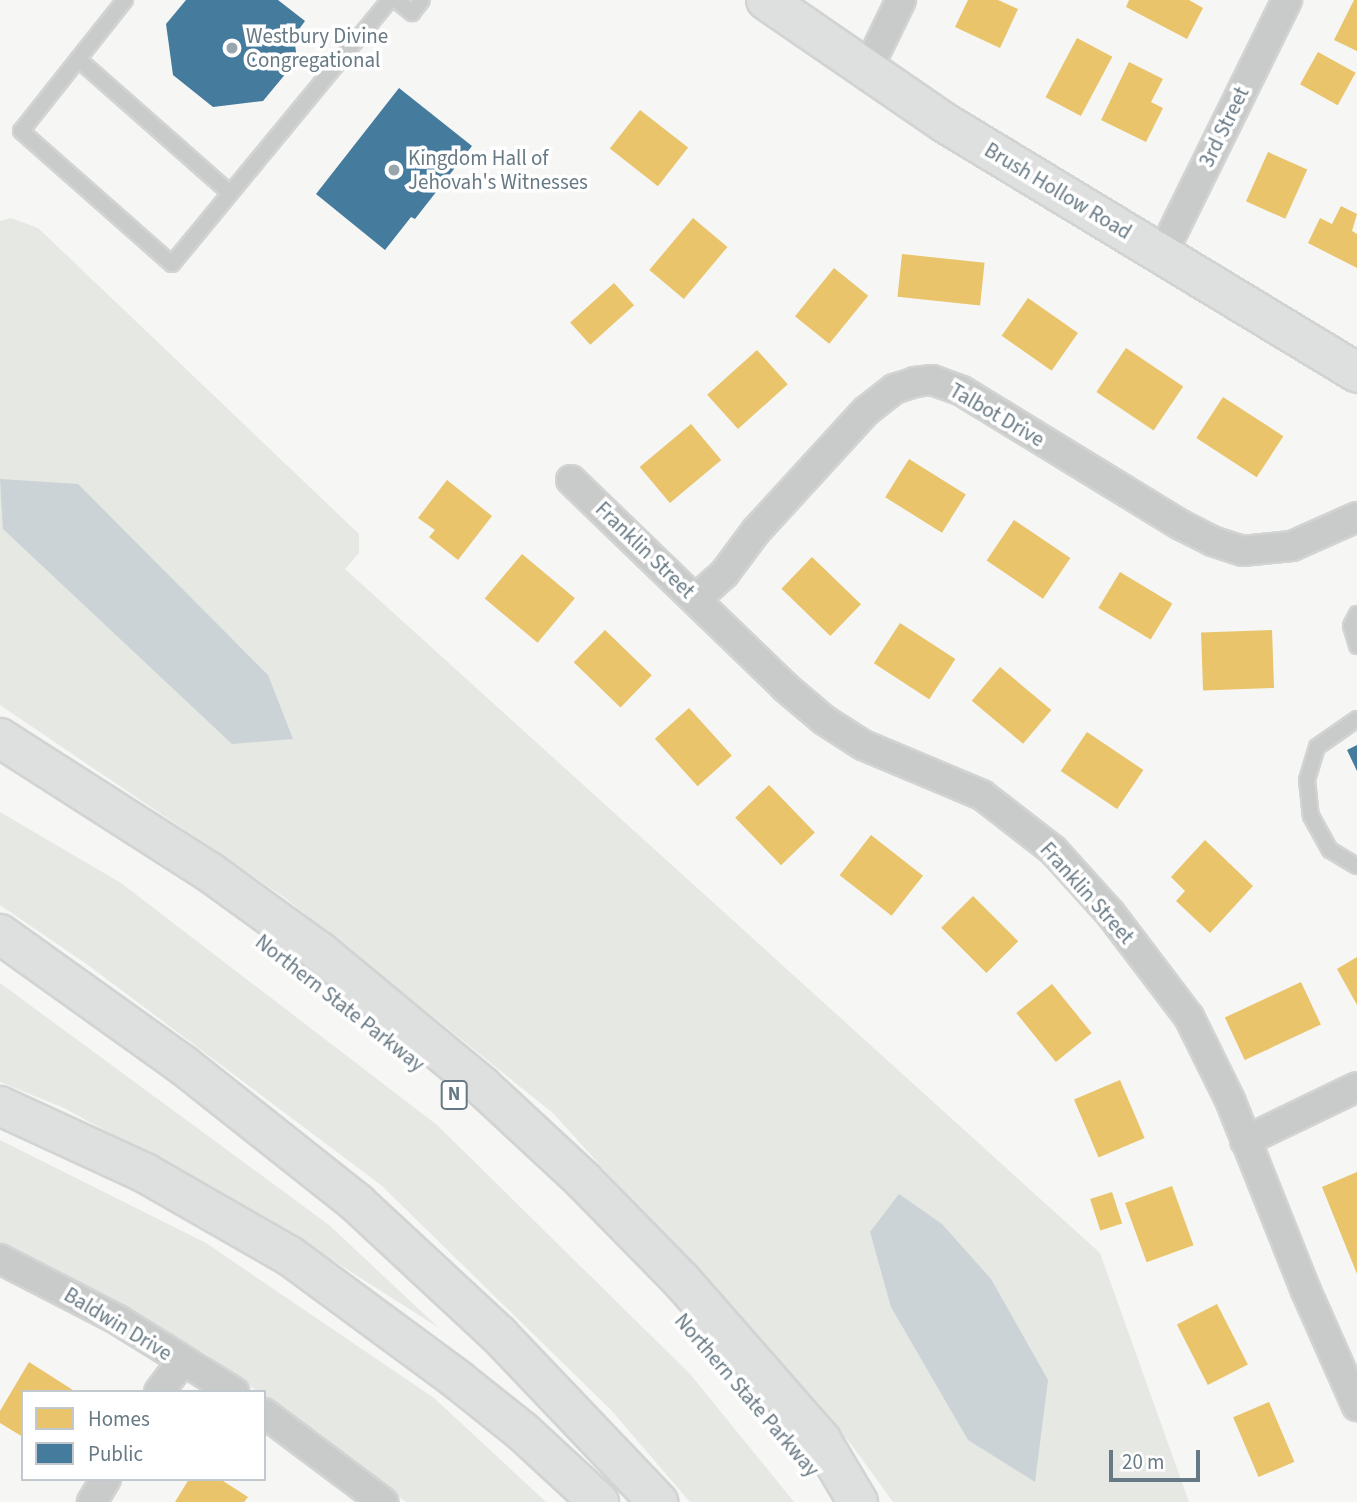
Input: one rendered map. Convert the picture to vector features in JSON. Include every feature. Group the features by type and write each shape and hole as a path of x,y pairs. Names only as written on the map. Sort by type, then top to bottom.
{"main road":[{"name":"Brush Hollow Road","path":"766,0 946,123 1357,373"},
{"path":"0,738 211,873 342,969 482,1086 583,1180 714,1317 821,1440 858,1502"},
{"name":"Northern State Parkway","path":"0,767 107,833 232,919 322,985 408,1055 572,1204 650,1284 729,1370 839,1502"},
{"path":"0,934 183,1065 357,1203 499,1335 658,1502"},
{"path":"0,1106 145,1173 290,1256 458,1380 522,1431 599,1502"}],"street":[{"path":"867,70 901,0"},
{"name":"3rd Street","path":"1162,254 1287,0"},
{"name":"Talbot Drive","path":"696,599 724,574 755,531 866,411 894,389 915,382 932,380 962,391 1181,525 1212,541 1242,551 1292,546 1357,517"},
{"name":"Franklin Street","path":"571,480 785,687 824,720 863,745 982,795 1053,850 1110,913 1189,1017 1230,1100 1306,1291 1357,1406"},
{"path":"1245,1142 1357,1087"},
{"name":"Baldwin Drive","path":"0,1258 118,1320 231,1390"},
{"path":"161,1390 182,1362"},
{"path":"266,1414 383,1502"},
{"path":"92,1502 105,1481"}],"lane":[{"path":"125,0 21,131 172,264 390,0"},
{"path":"396,0 412,13 422,0"},
{"path":"78,59 230,193"},
{"path":"1357,614 1352,626 1357,646"},
{"path":"1357,719 1317,747 1307,780 1311,816 1330,850 1357,866"}],"shaded area":[{"path":"11,218 38,228 359,534 359,553 345,569 1100,1253 1189,1502 893,1502 851,1444 553,1113 285,898 0,705 0,221"},
{"path":"0,479 78,484 268,675 293,739 232,744 3,529"},
{"path":"0,812 121,883 437,1125 690,1374 794,1502 690,1502 612,1411 381,1185 88,965 0,905"},
{"path":"0,983 329,1225 439,1328 282,1228 64,1108 0,1082"},
{"path":"0,1140 206,1243 434,1398 546,1502 406,1502 266,1397 266,1390 255,1390 206,1354 0,1243"},
{"path":"899,1194 942,1224 991,1279 1048,1380 1035,1482 968,1440 891,1307 870,1232"}],"building: Homes":[{"path":"968,0 998,0 1018,9 1000,48 955,27"},
{"path":"1129,0 1189,0 1203,8 1187,39 1126,7"},
{"path":"1354,0 1357,0 1357,51 1334,40"},
{"path":"1077,38 1112,57 1081,116 1046,97"},
{"path":"1318,52 1356,73 1338,105 1300,84"},
{"path":"1129,62 1163,79 1151,102 1163,108 1146,142 1101,120"},
{"path":"640,110 688,148 658,186 610,149"},
{"path":"1268,152 1307,169 1285,219 1246,201"},
{"path":"1341,206 1357,214 1352,231 1357,234 1357,268 1308,243 1320,218 1332,224"},
{"path":"693,218 727,247 684,299 649,270"},
{"path":"902,254 985,263 980,305 898,297"},
{"path":"834,268 868,296 829,344 795,316"},
{"path":"614,283 634,305 590,345 570,322"},
{"path":"1028,298 1078,333 1052,371 1002,336"},
{"path":"1126,348 1183,387 1154,431 1096,392"},
{"path":"757,350 788,384 738,429 707,395"},
{"path":"1223,397 1283,436 1257,477 1196,438"},
{"path":"691,424 721,460 670,503 640,467"},
{"path":"909,459 966,495 942,533 885,497"},
{"path":"447,480 492,516 458,560 429,537 435,530 418,518"},
{"path":"1014,520 1070,558 1043,599 987,561"},
{"path":"522,554 575,598 538,643 485,598"},
{"path":"812,557 861,604 830,636 781,589"},
{"path":"1120,572 1172,603 1151,639 1098,608"},
{"path":"900,623 955,659 929,699 874,663"},
{"path":"605,630 652,675 620,708 574,662"},
{"path":"1272,630 1274,688 1203,690 1201,632"},
{"path":"1000,667 1051,710 1023,744 972,701"},
{"path":"689,708 732,756 698,786 655,739"},
{"path":"1087,732 1143,770 1117,809 1061,771"},
{"path":"769,785 815,832 781,865 735,818"},
{"path":"871,835 923,876 892,916 840,875"},
{"path":"1205,840 1253,886 1210,933 1176,901 1185,891 1171,877"},
{"path":"973,896 1018,941 986,973 941,928"},
{"path":"1357,957 1357,1005 1337,969"},
{"path":"1301,982 1321,1025 1245,1060 1225,1017"},
{"path":"1052,984 1092,1033 1056,1062 1016,1013"},
{"path":"1120,1080 1145,1138 1099,1158 1074,1100"},
{"path":"1357,1172 1357,1274 1322,1187"},
{"path":"1172,1186 1194,1245 1147,1262 1125,1203"},
{"path":"1112,1192 1122,1223 1100,1230 1090,1199"},
{"path":"1217,1304 1248,1365 1208,1385 1177,1324"},
{"path":"29,1362 73,1390 21,1390 21,1436 0,1423 0,1411"},
{"path":"1269,1402 1294,1462 1258,1477 1233,1417"},
{"path":"188,1481 223,1481 248,1497 244,1502 175,1502"}],"building: Public":[{"name":"Westbury Divine Congregational","path":"186,0 278,0 305,21 294,36 297,60 263,101 213,107 173,75 166,24"},
{"name":"Kingdom Hall of Jehovah's Witnesses","path":"399,88 472,146 415,219 411,217 385,250 316,194"},
{"path":"1357,745 1357,771 1347,750"}],"place":[{"name":"Westbury Divine Congregational","path":"232,48"},
{"name":"Kingdom Hall of Jehovah's Witnesses","path":"394,170"}]}
